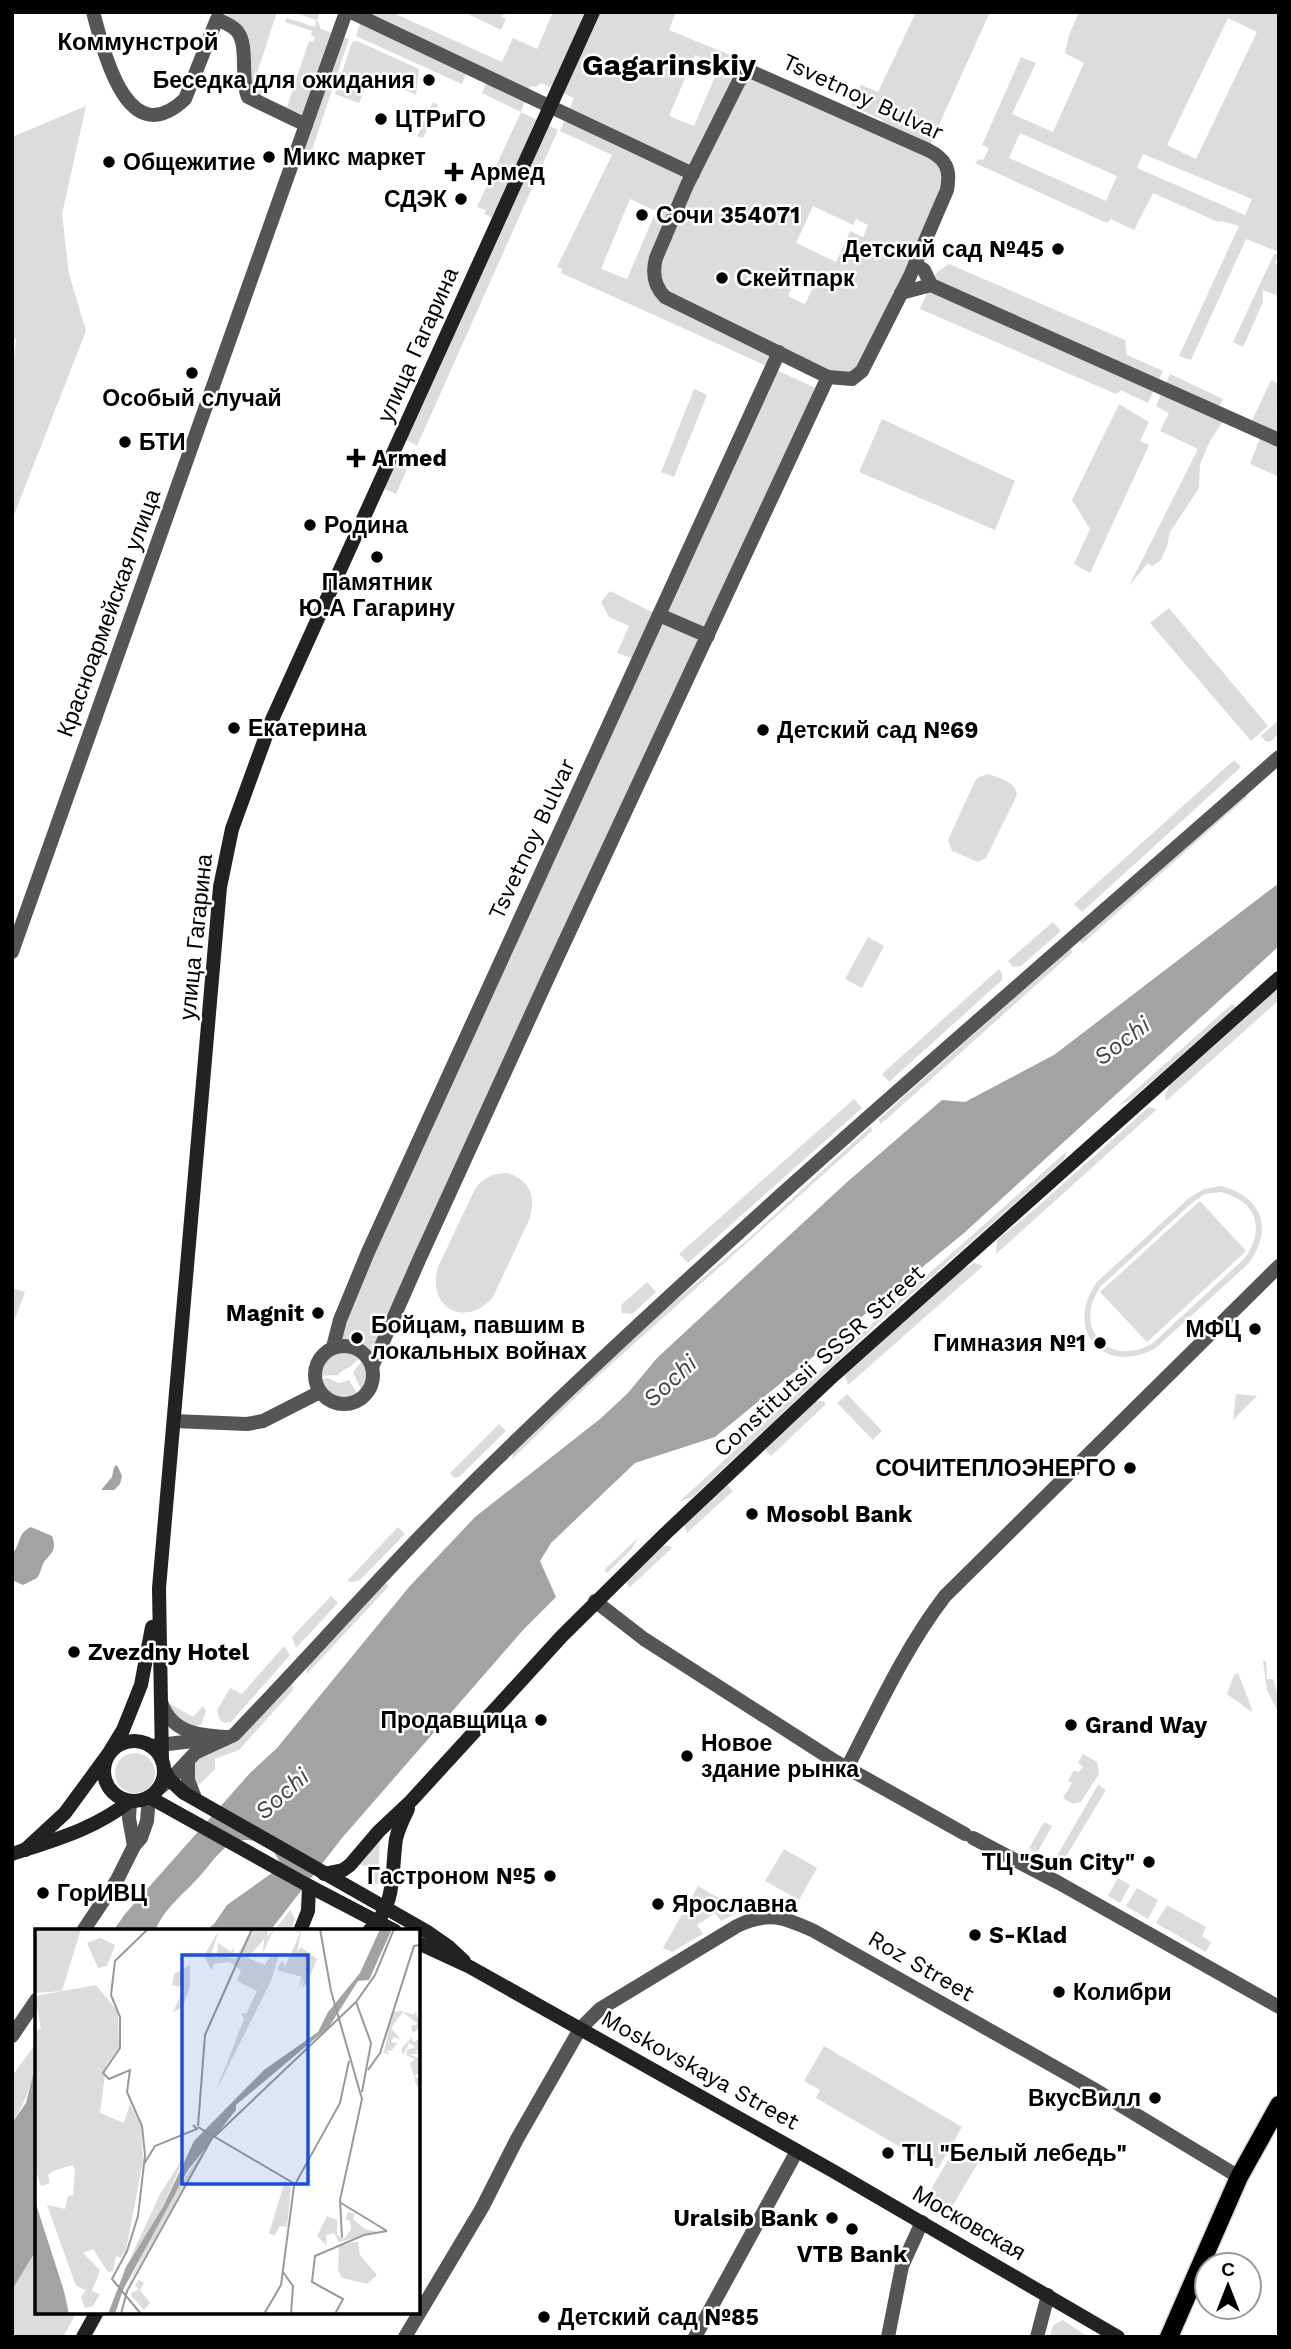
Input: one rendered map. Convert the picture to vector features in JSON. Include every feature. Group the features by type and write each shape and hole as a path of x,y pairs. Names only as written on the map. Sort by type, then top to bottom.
{"main road":[{"path":"18,1852 65,1814 123,1730 141,1685 159,1588 220,887 232,829 271,722 593,12"},
{"name":"Constitutsii SSSR Street","path":"411,1801 595,1601 834,1375 1279,978"},
{"path":"159,1588 160,1701 156,1745 165,1770 184,1793 420,1929"},
{"path":"130,1801 121,1799 108,1787 103,1770 109,1753 128,1741 156,1745"},
{"path":"18,1852 73,1834 113,1814 130,1801 153,1794 374,1926 391,1897 396,1837 411,1801"},
{"path":"323,1872 344,1870 351,1866 379,1830 411,1801"},
{"path":"301,1929 308,1911 309,1886"},
{"path":"420,1929 449,1947 470,1967"},
{"path":"420,1944 470,1967"},
{"name":"Moskovskaya Street","path":"470,1967 797,2151"},
{"path":"1169,2337 1239,2177 1279,2105"},
{"name":"Московская","path":"797,2151 1118,2337"},
{"path":"83,2337 96,2314"}],"street":[{"path":"93,12 122,94 134,107 149,116 158,116 175,109 186,99 217,19 239,33 244,88 248,97 306,125"},
{"name":"Красноармейская улица","path":"12,952 348,12 693,174"},
{"name":"Tsvetnoy Bulvar","path":"747,73 759,73 928,150 946,163 949,180 947,190 915,264 862,370 852,379 843,380 828,377 665,298 654,276 656,258 693,174 739,80 747,73"},
{"path":"915,264 924,270 931,285"},
{"path":"901,293 931,285 1279,440"},
{"name":"Tsvetnoy Bulvar","path":"333,1348 340,1320 369,1252 779,352"},
{"path":"372,1367 365,1354 357,1349 349,1346 333,1348 320,1357 316,1364 315,1378 320,1392 334,1403 353,1403 368,1392 372,1385 372,1367 472,1141 828,377"},
{"path":"659,615 708,636"},
{"path":"84,1929 141,1838 153,1794 165,1770 188,1761 204,1747 232,1737 466,1489 609,1352 869,1117 1279,757"},
{"path":"847,1769 894,1679 932,1612 945,1596 1279,1266"},
{"path":"174,1421 247,1424 263,1421 320,1392"},
{"path":"595,1601 644,1639 847,1769 1059,1883 1279,2007"},
{"path":"160,1701 167,1717 187,1732 232,1737"},
{"path":"156,1745 232,1737"},
{"path":"188,1761 188,1780 197,1799"},
{"path":"130,1801 129,1818 134,1846"},
{"name":"Roz Street","path":"420,2312 482,2208 517,2139 580,2029 600,2009 749,1920 768,1916 778,1917 814,1931 1088,2086 1239,2177"},
{"path":"12,2036 35,2003"},
{"path":"695,2337 797,2151"},
{"path":"888,2337 902,2266 922,2222"},
{"path":"1038,2337 1048,2295"},
{"name":"Roz Street","path":"405,2337 419,2314"}],"shaded area":[{"path":"227,12 277,12 253,85 263,89 261,98 287,107 309,41 313,42 315,37 311,36 312,31 285,22 287,18 315,27 316,20 293,12 319,14 317,20 321,29 349,39 306,168 292,163 306,126 254,102 245,43 225,18"},
{"path":"351,12 391,12 502,62 513,38 537,49 553,12 676,12 669,30 754,65 748,71 880,128 883,120 851,106 861,85 878,92 916,12 990,12 928,149 940,156 947,190 852,379 779,352 772,368 822,391 369,1360 353,1348 333,1347 637,660 617,653 629,626 609,617 601,602 610,591 658,615 771,368 561,273 562,269 557,267 612,155 560,131 574,98 541,83 536,87 530,86 521,112 482,93 488,77 468,68 462,84 356,36 362,18","holes":["695,55 720,65 694,126 669,116","630,199 656,211 627,279 601,269","813,206 853,225 856,219 868,225 863,237 850,231 836,262 796,243","796,278 814,286 805,304 788,296"]},
{"path":"464,12 512,12 500,16 506,19 501,30"},
{"path":"1079,12 1279,12 1279,252 1246,239 1191,360 1179,356 1239,226 1218,222 1153,193 1134,230 1111,219 1107,223 975,163 979,159 983,160 989,148 982,145 1021,57 1036,63 1012,114 1053,132 1084,63 1065,53","holes":["1228,18 1257,32 1196,159 1167,145","1020,133 1117,176 1106,201 1009,158","1143,154 1252,199 1245,215 1137,168"]},
{"path":"357,41 419,69 416,95 371,75 359,103 335,94 352,42"},
{"path":"433,102 438,105 423,138 417,136"},
{"path":"86,106 62,214 69,274 86,331 12,520 12,381 16,339 12,339 12,137"},
{"path":"521,112 558,130 417,446 401,437 499,220 484,214 486,210 477,207"},
{"path":"1274,254 1279,254 1275,263 1279,265 1279,296 1263,290 1263,302 1243,347 1233,342"},
{"path":"949,264 1125,340 1127,355 1163,371 1148,403 1121,390 1116,394 920,309 936,273"},
{"path":"1170,374 1223,399 1216,412 1226,417 1210,441 1200,464 1199,488 1170,532 1161,560 1152,566 1148,563 1129,586 1198,449 1160,431 1169,413 1156,406"},
{"path":"1271,380 1279,384 1279,408 1276,414 1279,416 1279,477 1250,464 1262,433 1249,427"},
{"path":"694,389 707,395 674,477 661,472"},
{"path":"1119,404 1149,422 1140,441 1149,445 1090,573 1074,564 1090,529 1072,500"},
{"path":"882,419 1015,481 995,530 859,472"},
{"path":"391,460 408,467 396,494 379,486"},
{"path":"1169,608 1268,726 1251,741 1150,623"},
{"path":"1279,720 1279,734 1270,742 1265,741 1261,736"},
{"path":"1234,760 1241,767 1082,912 1074,904"},
{"path":"989,774 1010,784 1017,795 986,858 978,862 952,851 948,840 975,781"},
{"path":"1244,792 1248,796 1082,944 1078,939"},
{"path":"1053,922 1061,931 1021,966 1013,967 1008,961"},
{"path":"868,937 884,946 862,988 845,979"},
{"path":"1070,948 1073,952 881,1124 878,1120"},
{"path":"999,969 1002,980 889,1082 882,1074"},
{"path":"1279,987 1279,1000 1166,1101 1165,1096 1170,1084"},
{"path":"1232,1004 1236,1007 1129,1101 1119,1105"},
{"path":"854,1099 862,1108 688,1263 679,1254"},
{"path":"1149,1107 1157,1109 996,1254 997,1240"},
{"path":"870,1127 873,1130 598,1376 512,1459 513,1452 649,1323 747,1240"},
{"path":"1067,1151 1064,1160 875,1326 694,1496 679,1502 872,1324"},
{"path":"507,1173 521,1180 529,1190 532,1203 530,1218 493,1297 471,1312 451,1309 443,1303 438,1293 438,1267 475,1189 489,1177"},
{"path":"1221,1186 1235,1191 1254,1206 1262,1226 1257,1250 1249,1263 1157,1347 1138,1355 1121,1357 1106,1353 1095,1344 1087,1332 1084,1317 1087,1300 1097,1282 1189,1198 1204,1189","holes":["1220,1192 1232,1196 1249,1208 1256,1226 1255,1236 1245,1258 1153,1343 1137,1350 1122,1351 1099,1340 1090,1316 1101,1286 1193,1202 1205,1194"]},
{"path":"1200,1201 1246,1251 1147,1342 1100,1292"},
{"path":"975,1263 983,1266 848,1385 844,1373 964,1268"},
{"path":"647,1282 656,1292 632,1314 622,1313 621,1305"},
{"path":"12,1288 25,1292 12,1327"},
{"path":"341,1350 360,1357 338,1375 319,1376 326,1359"},
{"path":"363,1360 368,1376 362,1392 353,1372"},
{"path":"327,1378 339,1383 349,1380 358,1395 340,1399 330,1395 319,1380"},
{"path":"847,1394 882,1431 873,1440 837,1403"},
{"path":"1236,1394 1257,1396 1233,1420"},
{"path":"815,1401 823,1401 826,1404 771,1456 763,1448"},
{"path":"499,1424 506,1431 459,1477 454,1478 450,1473"},
{"path":"725,1482 733,1491 687,1533 683,1524"},
{"path":"398,1527 405,1534 360,1580 347,1581"},
{"path":"639,1537 631,1550 607,1573 604,1570"},
{"path":"661,1545 672,1548 629,1588 626,1581"},
{"path":"384,1582 389,1586 307,1674 305,1667"},
{"path":"331,1596 338,1603 296,1648 292,1637"},
{"path":"284,1646 290,1655 231,1722 220,1720 217,1710 230,1688 242,1694"},
{"path":"1263,1661 1266,1661 1267,1679 1273,1679 1279,1699 1279,1714 1267,1690"},
{"path":"1238,1673 1252,1712 1227,1694 1234,1675"},
{"path":"292,1681 293,1690 239,1750 215,1759 215,1769 200,1784 194,1786 190,1763"},
{"path":"168,1703 193,1717 203,1706 206,1711 201,1725 192,1726 172,1716"},
{"path":"135,1753 149,1759 155,1773 149,1787 135,1793 121,1787 115,1773 121,1759"},
{"path":"1083,1754 1097,1762 1099,1774 1081,1802 1073,1804 1063,1798 1072,1783 1068,1781 1074,1770 1079,1772 1083,1766 1078,1763"},
{"path":"1098,1785 1106,1790 1061,1865 1054,1861"},
{"path":"1044,1822 1052,1826 1037,1853 1029,1848"},
{"path":"380,1837 378,1885 368,1879 369,1871 366,1866 358,1864"},
{"path":"784,1849 817,1868 799,1900 765,1881"},
{"path":"1118,1878 1130,1885 1120,1903 1108,1896"},
{"path":"698,1886 733,1906 737,1913 721,1921 715,1913 697,1925 703,1934 672,1952 663,1948"},
{"path":"1137,1888 1158,1900 1148,1919 1126,1906"},
{"path":"1167,1905 1206,1927 1202,1936 1211,1942 1206,1952 1156,1923"},
{"path":"290,1910 295,1919 292,1929 276,1929"},
{"path":"35,2045 35,2064 30,2085 12,2123 12,2076"},
{"path":"824,2046 962,2127 938,2169 816,2098 820,2090 804,2081"},
{"path":"954,2150 978,2163 949,2212 926,2198"},
{"path":"35,2252 35,2314 76,2314 63,2337 12,2337 12,2290"},
{"path":"1063,2320 1088,2337 1050,2337 1053,2325"}],"water":[{"name":"Sochi","path":"1279,883 1279,946 964,1233 715,1437 635,1463 551,1543 540,1561 556,1597 524,1629 342,1838 272,1929 208,1929 227,1905 282,1866 269,1846 240,1840 219,1854 169,1908 156,1929 114,1929 250,1773 277,1748 409,1587 475,1517 600,1419 627,1394 657,1358 846,1183 942,1100 965,1102 1054,1055"},
{"path":"117,1465 122,1476 120,1484 114,1490 101,1490 112,1477"},
{"path":"31,1527 52,1536 54,1548 37,1578 23,1585 12,1580 12,1554 23,1532"},
{"path":"35,2067 35,2252 12,2290 12,2123 26,2103"}],"place":[{"name":"Беседка для ожидания","path":"429,80"},
{"name":"ЦТРиГО","path":"381,119"},
{"name":"Микс маркет","path":"269,157"},
{"name":"Общежитие","path":"109,162"},
{"name":"Армед","path":"454,172"},
{"name":"СДЭК","path":"461,199"},
{"name":"Сочи 354071","path":"642,215"},
{"name":"Детский сад №45","path":"1058,249"},
{"name":"Скейтпарк","path":"722,278"},
{"name":"Особый случай","path":"192,373"},
{"name":"БТИ","path":"125,442"},
{"name":"Armed","path":"356,458"},
{"name":"Родина","path":"310,525"},
{"name":"Памятник Ю.А Гагарину","path":"377,557"},
{"name":"Екатерина","path":"234,728"},
{"name":"Детский сад №69","path":"763,730"},
{"name":"Magnit","path":"318,1313"},
{"name":"МФЦ","path":"1255,1329"},
{"name":"Бойцам, павшим в локальных войнах","path":"357,1338"},
{"name":"Гимназия №1","path":"1100,1343"},
{"name":"СОЧИТЕПЛОЭНЕРГО","path":"1130,1468"},
{"name":"Mosobl Bank","path":"752,1514"},
{"name":"Zvezdny Hotel","path":"74,1652"},
{"name":"Продавщица","path":"541,1720"},
{"name":"Grand Way","path":"1071,1725"},
{"name":"Новое здание рынка","path":"687,1756"},
{"name":"ТЦ \"Sun City\"","path":"1149,1862"},
{"name":"Гастроном №5","path":"550,1876"},
{"name":"ГорИВЦ","path":"43,1893"},
{"name":"Ярославна","path":"658,1904"},
{"name":"S-Klad","path":"975,1935"},
{"name":"Колибри","path":"1059,1992"},
{"name":"ВкусВилл","path":"1155,2098"},
{"name":"ТЦ \"Белый лебедь\"","path":"888,2153"},
{"name":"Uralsib Bank","path":"832,2218"},
{"name":"VTB Bank","path":"852,2229"},
{"name":"Детский сад №85","path":"544,2317"}],"district":[{"name":"Коммунстрой","path":"138,42"},
{"name":"Gagarinskiy","path":"669,64"}]}
